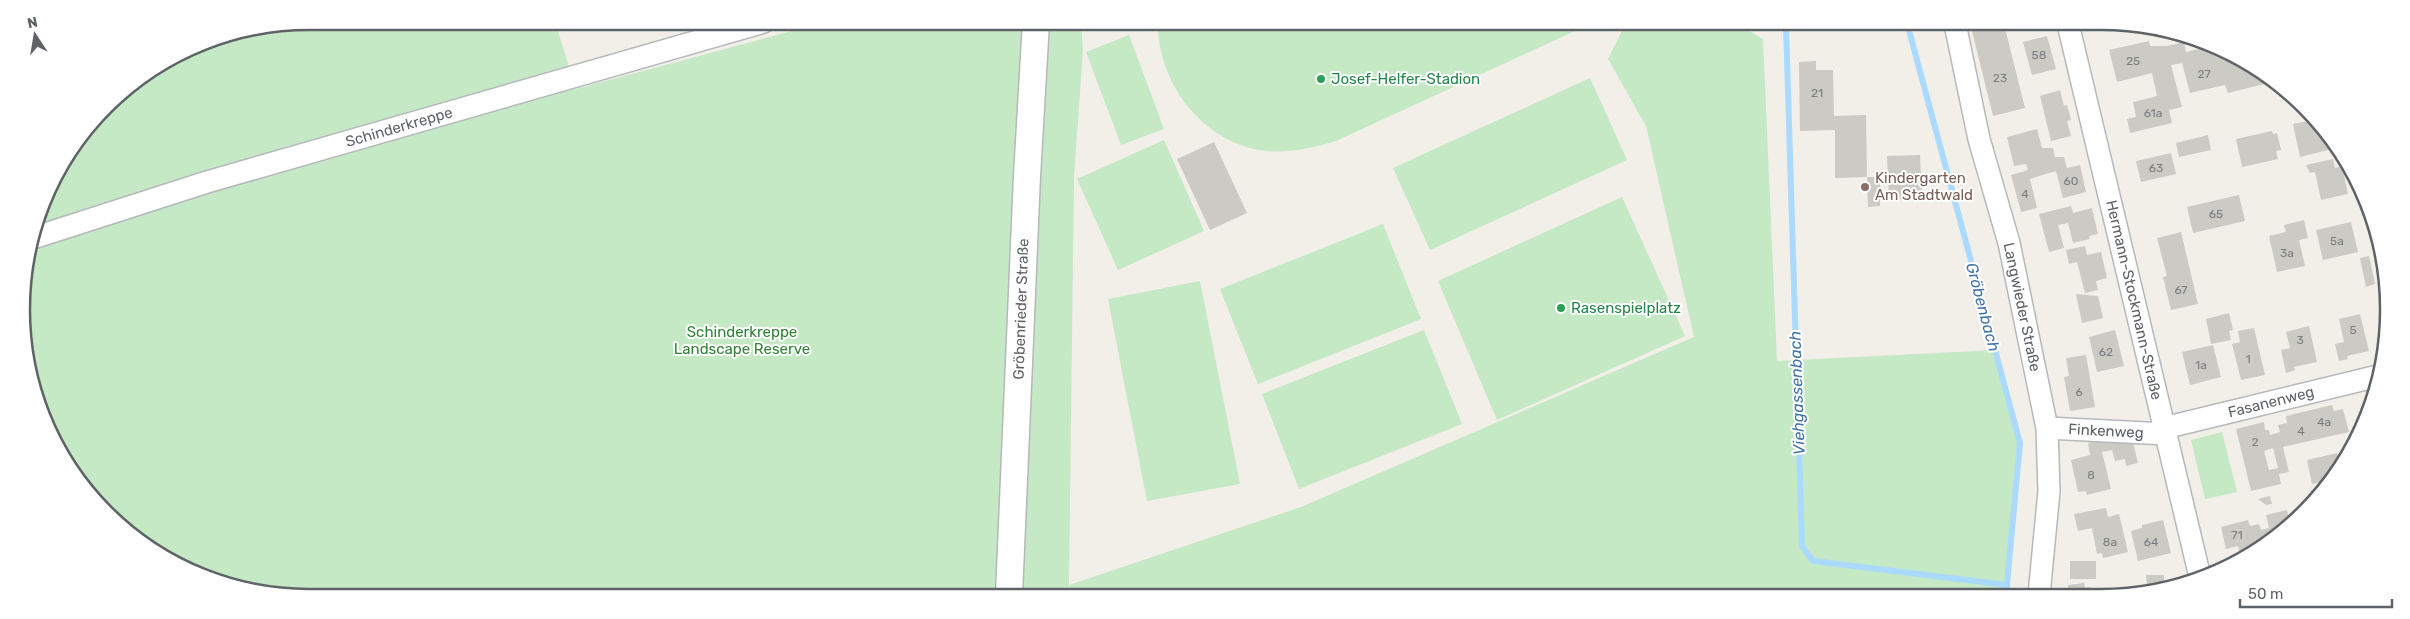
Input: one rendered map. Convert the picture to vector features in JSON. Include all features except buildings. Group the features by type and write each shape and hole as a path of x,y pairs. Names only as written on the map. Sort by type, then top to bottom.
{"street":[{"name":"Gröbenrieder Straße","path":"1010,589 1027,176 1036,30"},
{"name":"Langwieder Straße","path":"1956,30 1979,139 2009,243 2047,428 2049,492 2039,589"},
{"name":"Hermann-Stockmann-Straße","path":"2069,30 2199,571"},
{"name":"Schinderkreppe","path":"40,236 207,182 698,31"},
{"name":"Fasanenweg","path":"2165,431 2371,378"},
{"name":"Finkenweg","path":"2047,428 2165,431"}],"green space":[{"name":"Schinderkreppe Landscape Reserve","path":"310,30 558,30 576,89 795,30 1082,30 1083,50 1074,177 1069,585 1301,507 1694,337 1646,126 1608,59 1622,30 1748,30 1763,39 1777,361 1996,350 2020,443 2007,589 310,589 273,587 220,574 170,552 125,520 88,480 67,449 51,416 35,364 30,310 32,273 35,255 51,203 67,170 99,125 125,99 170,67 203,51 255,35"},
{"name":"Josef-Helfer-Stadion","path":"1159,30 1577,30 1336,141 1306,149 1285,151 1264,151 1233,142 1215,132 1198,118 1184,102 1173,84 1165,64"},
{"path":"1129,35 1164,129 1121,145 1086,52"},
{"path":"1590,78 1627,160 1430,250 1393,168"},
{"path":"1164,140 1204,231 1118,270 1077,179"},
{"name":"Rasenspielplatz","path":"1622,197 1685,336 1497,420 1438,281"},
{"path":"1383,224 1421,319 1258,384 1220,289"},
{"path":"1200,281 1240,484 1147,501 1108,299"},
{"path":"1424,330 1462,424 1299,489 1262,394"},
{"path":"2222,432 2237,492 2205,499 2191,440"}],"waterway":[{"name":"Viehgassenbach","path":"1786,30 1802,546 1813,561 2007,585"},
{"name":"Gröbenbach","path":"1909,30 2020,443 2007,589"}],"place":[{"name":"Josef-Helfer-Stadion","path":"1321,79"},
{"name":"Kindergarten Am Stadtwald","path":"1865,187"},
{"name":"Rasenspielplatz","path":"1561,308"}]}
